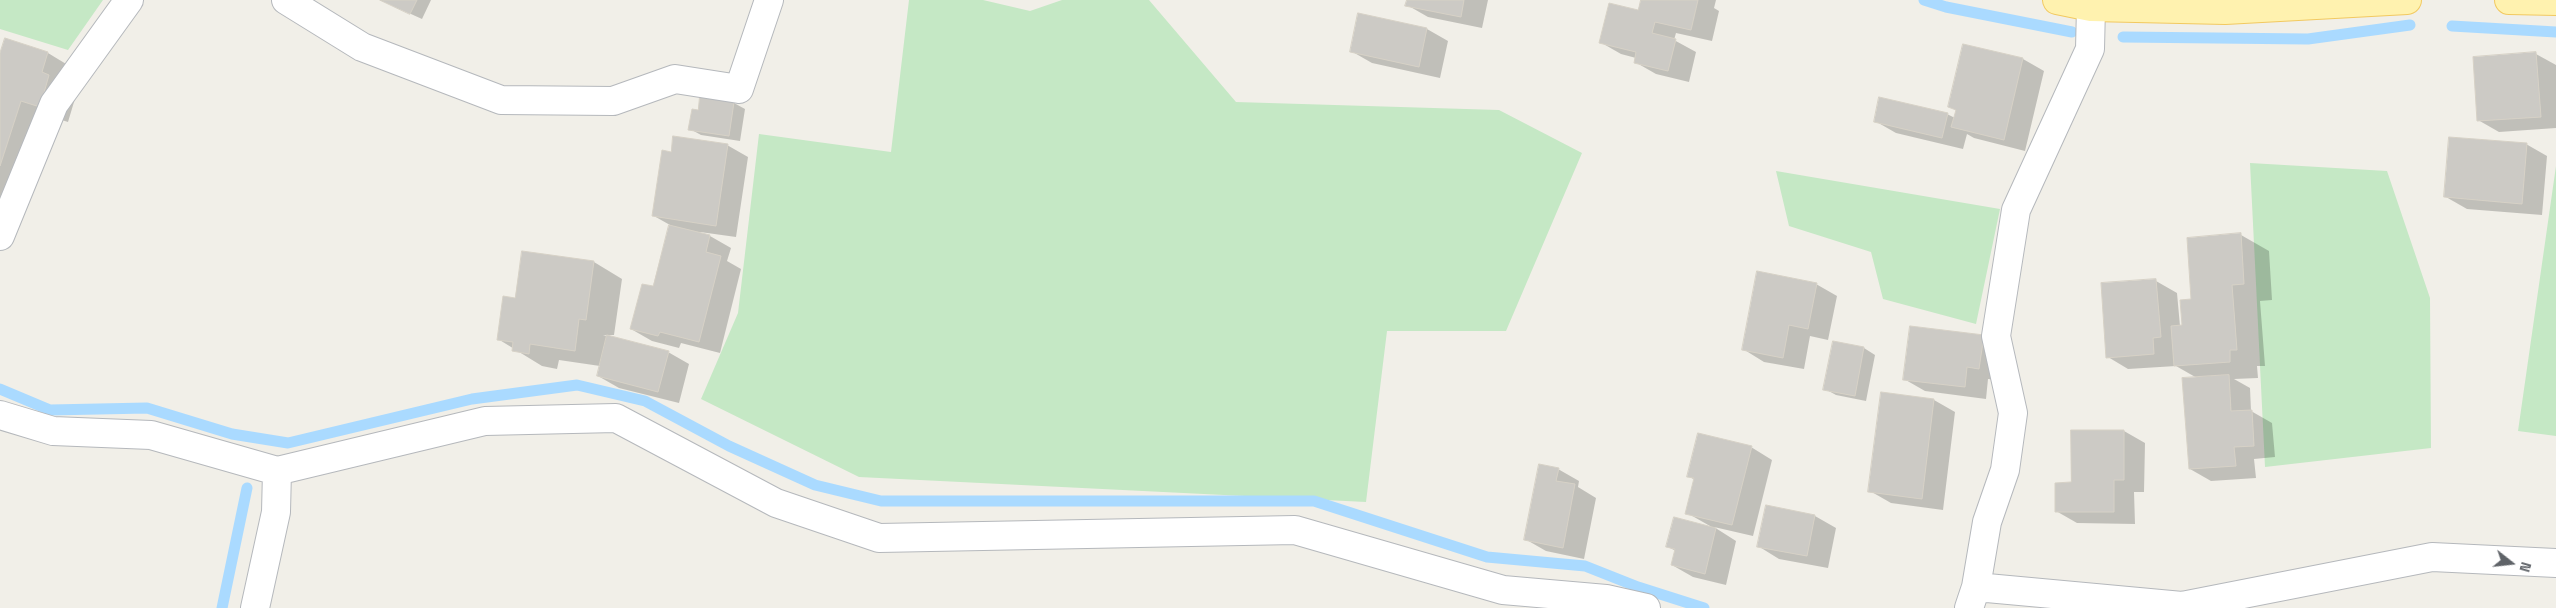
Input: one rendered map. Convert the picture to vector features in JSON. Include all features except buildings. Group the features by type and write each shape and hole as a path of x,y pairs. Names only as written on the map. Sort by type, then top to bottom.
{"main road":[{"path":"2057,0 2091,7 2226,10 2407,0"},
{"path":"2509,0 2556,1"}],"street":[{"path":"0,236 54,104 129,0"},
{"path":"286,0 362,47 501,100 604,101 614,101 675,79 739,90 769,0"},
{"path":"2091,7 2090,49 2016,210 1996,336 2013,413 2005,470 1988,522 1973,597 2182,606 2432,557 2556,563"},
{"path":"0,415 53,431 151,435 277,471 485,421 616,418 776,503 879,538 1295,530 1503,590 1606,599 1646,608"},
{"path":"255,608 276,512 277,471"}],"green space":[{"path":"0,0 103,0 68,50 0,29"},
{"path":"909,0 983,0 1030,11 1062,0 1149,0 1236,102 1499,110 1582,153 1506,331 1387,331 1366,502 859,477 701,399 738,313 759,134 891,152"},
{"path":"2250,163 2387,171 2430,298 2431,448 2265,467"},
{"path":"2556,166 2556,436 2518,431"},
{"path":"1776,171 2000,209 1976,324 1883,299 1871,252 1789,226"}],"waterway":[{"path":"1924,0 1946,7 2072,32"},
{"path":"2123,37 2308,39 2410,25"},
{"path":"2452,26 2556,32"},
{"path":"0,389 50,410 147,408 232,434 288,443 472,399 577,385 645,401 729,446 815,485 881,501 1314,501 1487,557 1585,566 1638,587 1704,608"},
{"path":"222,608 247,488"}]}
